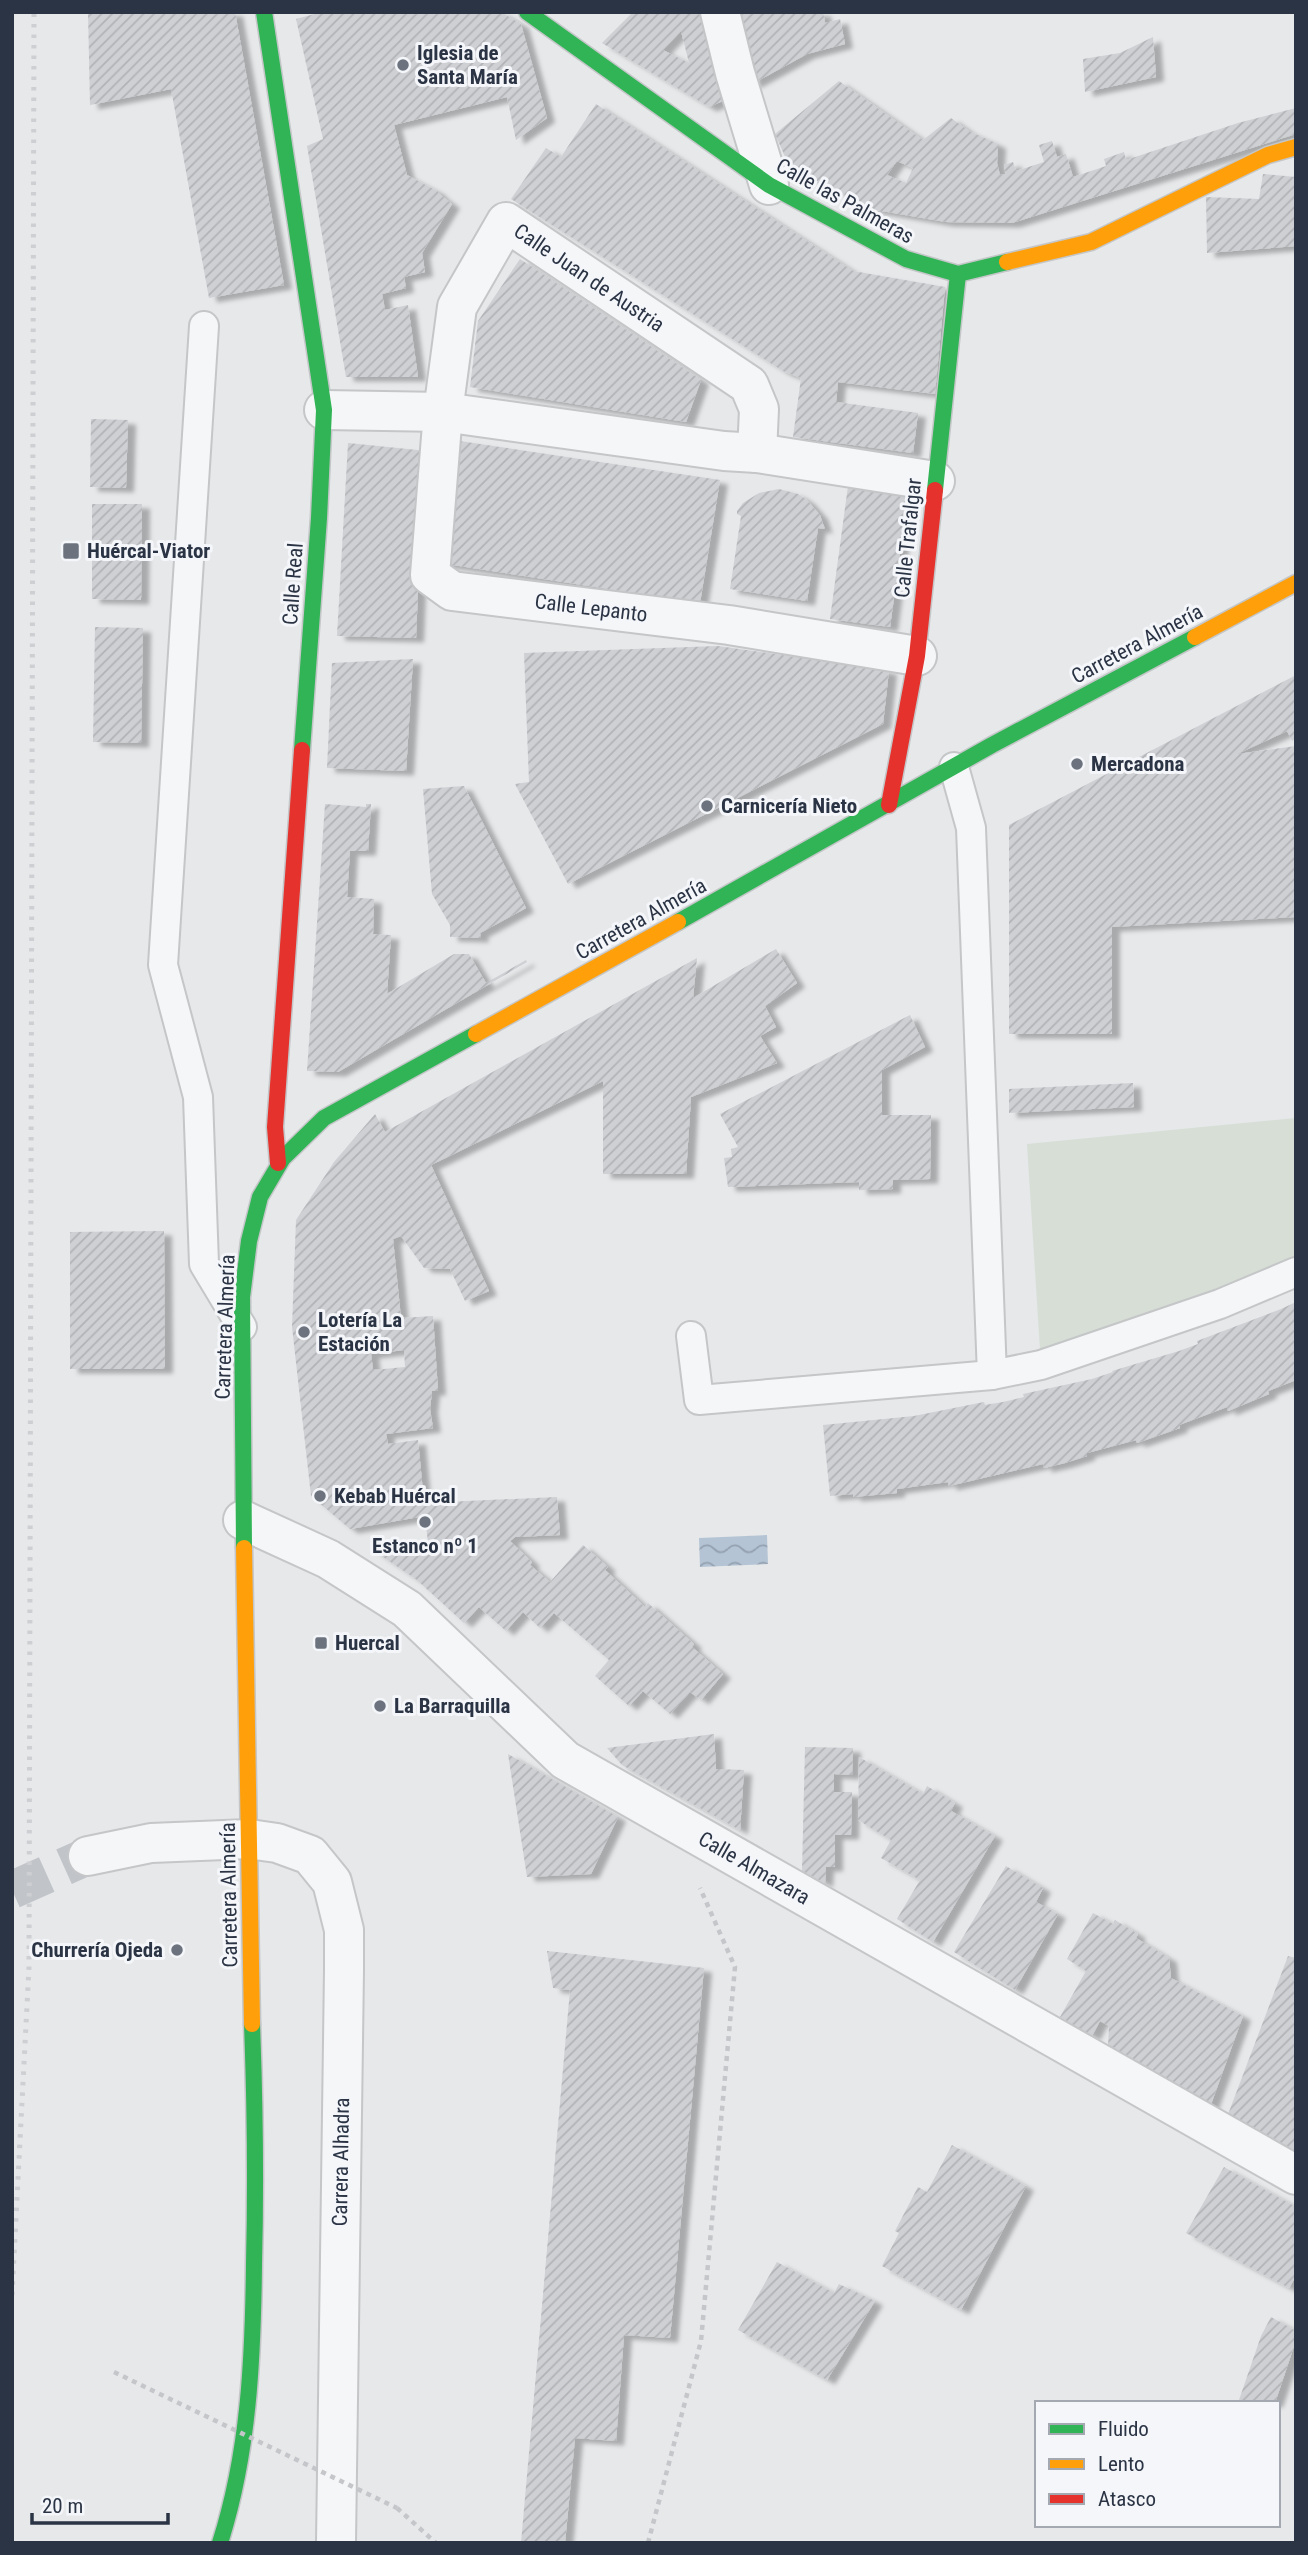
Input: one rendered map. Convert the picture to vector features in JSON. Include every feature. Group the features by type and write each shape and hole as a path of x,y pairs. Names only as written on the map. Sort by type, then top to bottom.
{"street":[{"name":"Calle Real","path":"264,12 324,410 319,518 275,1127 278,1163"},
{"name":"Calle las Palmeras","path":"527,12 769,184 906,259 958,274 1091,242 1268,155 1296,147"},
{"path":"720,12 734,73 769,184"},
{"name":"Calle Juan de Austria","path":"443,412 457,307 506,222 749,385 759,409 757,453"},
{"name":"Calle Trafalgar","path":"889,805 917,656 958,274"},
{"path":"324,410 443,412 710,449 757,453 935,481"},
{"name":"Calle Lepanto","path":"443,412 430,575 452,590 729,625 917,656"},
{"name":"Carretera Almería","path":"220,2543 230,2515 240,2462 252,2354 256,2185 243,1520 242,1297 255,1209 264,1186 297,1140 324,1118 954,767 1296,583"},
{"name":"Calle Almazara","path":"243,1520 328,1559 407,1609 565,1760 1296,2175"},
{"name":"Carrera Alhadra","path":"88,1856 151,1843 249,1839 277,1843 310,1855 332,1882 344,1930 336,2543"}],"lane":[{"path":"204,326 163,965 198,1097 204,1264 242,1327"},
{"path":"954,767 971,828 992,1375"},
{"path":"691,1336 699,1400 992,1375 1041,1365 1194,1313 1296,1272"}],"path":[{"path":"648,2543 701,2341 736,1967 698,1884 709,1842"},
{"path":"114,2372 397,2508 436,2543"}],"shaded area":[{"path":"1296,1118 1296,1272 1041,1365 1027,1144"}],"water":[{"path":"767,1535 768,1564 700,1567 699,1538"}],"building":[{"path":"88,12 235,12 284,285 209,298 171,89 90,105"},
{"path":"322,12 501,12 521,24 547,118 516,140 507,97 394,125 407,175 439,192 452,204 422,253 425,272 404,277 406,288 382,294 385,310 408,305 418,377 346,377 307,146 323,139 296,19"},
{"path":"633,12 701,12 725,100 709,107 602,43","holes":["681,31 689,63 663,50"]},
{"path":"737,12 823,12 825,23 840,19 845,44 807,54 752,84"},
{"path":"1153,37 1156,77 1085,92 1083,59 1120,53"},
{"path":"839,81 923,140 951,118 969,131 998,144 997,163 1000,175 1006,174 1004,165 1013,162 1016,171 1044,162 1039,145 1052,141 1057,157 1066,154 1073,177 1106,166 1104,159 1124,152 1126,160 1238,123 1296,108 1296,134 1012,223 946,222 876,210 790,168 775,134","holes":["897,161 913,168 906,183 887,175"]},
{"path":"596,104 853,271 945,287 935,394 838,382 836,402 918,413 913,453 793,437 801,378 783,371 511,199 546,148 561,157"},
{"path":"1263,174 1296,177 1296,246 1207,253 1206,197 1259,199"},
{"path":"520,259 701,380 686,422 470,387 478,321"},
{"path":"91,419 128,420 126,488 90,487"},
{"path":"460,441 720,480 700,603 440,563"},
{"path":"348,443 437,452 418,590 416,638 337,636"},
{"path":"848,486 908,494 890,627 830,619"},
{"path":"779,489 798,494 807,500 820,515 825,529 818,528 807,601 730,589 741,516 737,511 743,503 759,493"},
{"path":"92,504 142,504 141,600 92,599"},
{"path":"95,627 143,628 141,743 93,742"},
{"path":"718,646 889,670 883,724 568,884 515,784 529,782 524,653"},
{"path":"413,659 406,771 327,768 332,663"},
{"path":"1296,675 1296,738 1292,741 1287,731 1237,754 1296,746 1296,917 1112,927 1112,1034 1009,1034 1009,825"},
{"path":"464,786 526,908 480,933 481,938 450,937 450,925 432,894 423,789"},
{"path":"325,804 366,807 366,804 371,804 368,851 350,851 347,897 374,899 373,934 391,935 387,994 454,954 469,954 486,983 526,960 527,962 338,1072 307,1071"},
{"path":"776,949 797,983 765,1006 776,1027 760,1036 777,1063 691,1097 686,1174 603,1174 603,1081 431,1165 489,1291 465,1301 450,1269 424,1268 401,1236 393,1239 401,1318 433,1316 438,1391 432,1391 430,1409 433,1428 386,1434 388,1444 418,1440 424,1503 557,1497 560,1535 515,1537 510,1541 532,1562 530,1565 550,1582 583,1545 608,1567 605,1570 645,1607 648,1603 723,1674 701,1700 690,1692 670,1714 643,1691 629,1706 595,1676 609,1660 554,1613 540,1628 523,1612 506,1631 479,1607 464,1623 417,1580 370,1548 428,1543 425,1516 350,1529 311,1496 292,1327 296,1220 334,1162 375,1114 385,1132 697,958 693,998","holes":["404,1350 405,1367 373,1370 371,1354"]},
{"path":"910,1015 925,1047 882,1070 882,1115 931,1115 930,1179 893,1180 893,1189 859,1190 859,1182 728,1187 724,1158 732,1157 731,1149 738,1147 720,1114"},
{"path":"1133,1083 1134,1107 1009,1113 1009,1089"},
{"path":"164,1231 165,1369 70,1369 70,1232"},
{"path":"1296,1302 1296,1380 1268,1391 1269,1394 1228,1411 1227,1407 1137,1443 1136,1440 1087,1453 1087,1456 1044,1468 1043,1464 949,1486 948,1482 897,1489 897,1493 830,1496 823,1425 914,1416 1024,1397 1023,1394 1092,1379 1179,1351 1198,1344 1197,1341"},
{"path":"714,1734 716,1769 744,1770 740,1830 622,1765 607,1748"},
{"path":"805,1747 853,1748 852,1775 834,1774 834,1792 852,1792 851,1835 835,1835 835,1867 826,1867 825,1883 802,1871"},
{"path":"508,1754 618,1817 591,1874 527,1877"},
{"path":"859,1757 923,1794 927,1786 955,1803 951,1811 995,1836 933,1942 897,1919 920,1880 881,1858 891,1840 858,1820"},
{"path":"1006,1866 1043,1888 1036,1902 1058,1914 1015,1990 954,1952"},
{"path":"1093,1913 1113,1924 1115,1920 1138,1934 1136,1938 1169,1958 1171,1978 1243,2016 1210,2107 1108,2046 1109,2026 1100,2021 1092,2036 1060,2017 1086,1971 1067,1959"},
{"path":"547,1951 704,1968 670,2338 624,2335 616,2441 575,2438 565,2543 521,2543 570,1990 553,1988"},
{"path":"1288,1956 1296,1958 1296,2151 1227,2117"},
{"path":"952,2145 1026,2186 961,2310 882,2266 899,2233 895,2231 918,2187 927,2192"},
{"path":"1224,2167 1296,2207 1296,2276 1289,2288 1186,2233"},
{"path":"777,2262 834,2293 839,2284 875,2301 827,2380 738,2330"},
{"path":"1271,2317 1296,2331 1296,2340 1276,2401 1239,2401 1261,2336"}],"tunnel":[{"path":"12,1890 88,1856"}],"railway":[{"path":"12,2295 29,1967 34,12"}],"traffic: fast":[{"path":"264,12 324,410 302,750"},
{"path":"527,12 769,185 906,259 958,274 1007,262"},
{"path":"935,490 958,274"},
{"path":"678,922 992,745 1195,637"},
{"path":"244,1548 242,1297 249,1241 260,1197 283,1158 324,1118 476,1034"},
{"path":"220,2543 230,2509 248,2405 255,2204 252,2024"}],"traffic: slow":[{"path":"1007,262 1091,242 1268,155 1296,147"},
{"path":"1195,637 1296,583"},
{"path":"476,1034 678,922"},
{"path":"244,1548 252,2024"}],"traffic: jam":[{"path":"889,805 917,656 935,490"},
{"path":"278,1163 275,1127 302,750"}],"place":[{"name":"Iglesia de Santa María","path":"403,65"},
{"name":"Huércal-Viator","path":"71,551"},
{"name":"Mercadona","path":"1077,764"},
{"name":"Carnicería Nieto","path":"707,806"},
{"name":"Lotería La Estación","path":"304,1332"},
{"name":"Kebab Huércal","path":"320,1496"},
{"name":"Estanco nº 1","path":"425,1522"},
{"name":"Huercal","path":"321,1643"},
{"name":"La Barraquilla","path":"380,1706"},
{"name":"Churrería Ojeda","path":"177,1950"}]}
